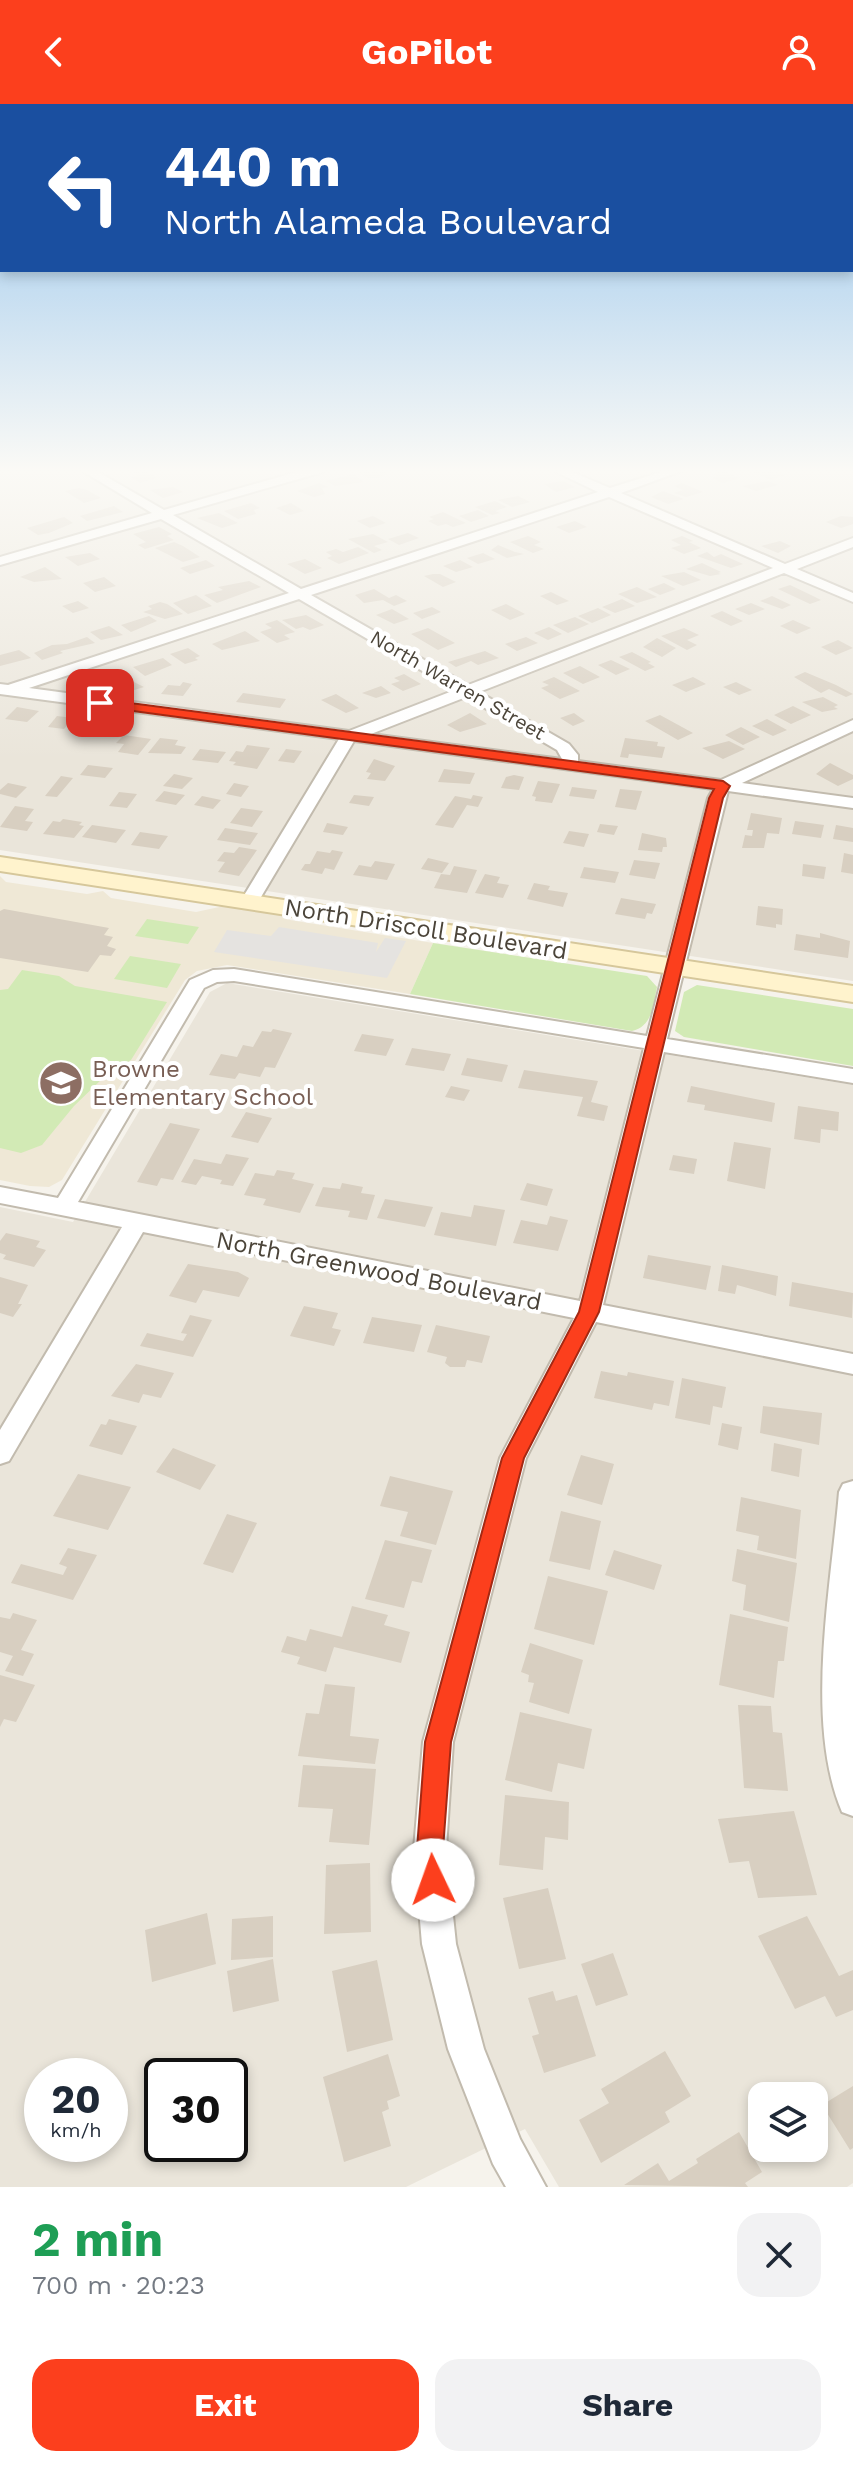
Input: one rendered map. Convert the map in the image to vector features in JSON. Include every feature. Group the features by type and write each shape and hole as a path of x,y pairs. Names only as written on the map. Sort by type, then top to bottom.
{"main road":[{"name":"North Driscoll Boulevard","path":"0,864 853,994"}],"street":[{"name":"North Warren Street","path":"253,566 563,747 570,755 570,765"},
{"path":"2,692 385,566"},
{"path":"781,566 853,598"},
{"path":"249,902 348,737 790,566"},
{"path":"2,692 853,803"},
{"path":"527,2187 506,2151 466,2049 439,1944 431,1833 438,1742 513,1458 589,1312 716,798 723,786 853,725"},
{"path":"64,1207 197,984 213,976 234,975 853,1076"},
{"name":"North Greenwood Boulevard","path":"0,1195 853,1364"},
{"path":"0,1453 137,1222"},
{"path":"853,1492 837,1686 841,1748 853,1801"}],"shaded area":[{"path":"0,566 853,566 853,981 0,850"},
{"name":"Browne Elementary School","path":"0,876 6,882 87,894 103,891 111,898 196,912 224,906 433,943 410,994 227,965 197,971 185,980 62,1180 49,1187 30,1186 0,1180"},
{"path":"279,927 378,943 376,952 385,938 406,941 387,978 214,952 227,930 271,936"},
{"path":"227,983 853,1085 853,2183 847,2187 559,2187 525,2129 406,2187 0,2187 0,1207 73,1222 210,992"}],"green space":[{"path":"147,919 199,927 188,944 135,936"},
{"path":"433,943 647,976 657,987 653,1008 644,1025 632,1031 410,994"},
{"path":"130,956 181,964 167,988 114,979"},
{"path":"22,970 59,976 75,986 167,1002 131,1060 104,1077 74,1106 42,1145 21,1153 0,1148 0,990 8,989"},
{"path":"697,985 853,1009 853,1066 684,1037 675,1031 684,992"}],"building":[{"path":"186,566 214,566 190,574 180,568"},
{"path":"291,566 322,568 305,574"},
{"path":"443,566 473,567 456,572"},
{"path":"709,566 721,574 710,576 686,569"},
{"path":"45,567 62,579 34,582 20,577"},
{"path":"684,572 701,580 683,586 661,576"},
{"path":"433,574 456,582 443,587 424,576"},
{"path":"104,577 116,586 95,592 83,583"},
{"path":"249,581 261,587 217,603 204,595 223,590 218,587"},
{"path":"664,583 676,589 660,595 648,589"},
{"path":"790,585 821,600 810,604 778,589"},
{"path":"637,587 657,597 637,603 618,594"},
{"path":"374,589 389,598 396,595 407,601 394,606 383,600 364,603 355,595"},
{"path":"551,592 569,601 557,605 540,596"},
{"path":"196,595 212,606 188,614 173,603"},
{"path":"772,596 791,605 782,609 760,601"},
{"path":"622,599 635,606 615,613 602,607"},
{"path":"78,601 89,608 73,613 62,606"},
{"path":"160,602 183,614 165,619 143,612 152,609 148,606"},
{"path":"751,603 765,609 749,615 735,609"},
{"path":"506,604 525,614 510,620 491,610"},
{"path":"432,607 441,612 422,619 413,613"},
{"path":"598,608 611,615 592,623 578,616"},
{"path":"392,609 409,619 394,624 376,615"},
{"path":"722,611 743,621 731,626 710,616"},
{"path":"306,615 324,625 310,630 303,627 296,629 282,620"},
{"path":"149,616 157,621 131,632 121,625"},
{"path":"575,617 589,624 568,633 553,625"},
{"path":"277,620 295,632 284,635 290,639 277,643 260,632 272,628 265,624"},
{"path":"793,620 811,628 797,634 780,626"},
{"path":"109,626 123,635 101,640 90,632"},
{"path":"549,627 562,634 548,640 534,633"},
{"path":"428,628 455,643 438,650 411,634"},
{"path":"684,628 699,635 687,640 697,645 687,650 661,636"},
{"path":"245,631 260,641 222,650 212,644"},
{"path":"87,637 95,643 60,651 63,653 42,660 34,653 52,645"},
{"path":"526,637 538,643 517,651 505,644"},
{"path":"657,638 676,648 662,657 643,647"},
{"path":"838,640 853,648 836,655 821,647"},
{"path":"188,648 200,656 195,658 198,660 185,664 170,654"},
{"path":"19,650 31,658 0,666 0,655"},
{"path":"485,651 499,658 478,665 471,661 456,667 448,662"},
{"path":"632,652 655,667 645,671 619,657"},
{"path":"163,658 172,665 145,676 133,667"},
{"path":"611,660 630,669 616,675 598,665"},
{"path":"580,666 600,677 583,684 563,673"},
{"path":"122,672 144,687 128,692 119,684 110,687 98,678 107,673"},
{"path":"805,672 853,694 846,697 829,689 821,693 794,677"},
{"path":"404,674 421,684 403,691 391,684 400,681 394,678"},
{"path":"554,677 580,691 560,699 541,688 549,685 542,682"},
{"path":"693,677 706,684 686,692 672,685"},
{"path":"183,682 192,684 183,696 161,694 168,685 180,686"},
{"path":"736,682 752,690 739,695 723,687"},
{"path":"381,686 391,693 376,698 362,693"},
{"path":"243,693 286,699 280,708 236,702"},
{"path":"336,694 359,708 346,713 321,700"},
{"path":"823,697 838,705 834,707 838,709 822,712 802,702"},
{"path":"793,706 811,715 791,724 774,715"},
{"path":"17,707 39,711 27,722 5,719"},
{"path":"470,713 487,724 460,732 447,725"},
{"path":"574,713 585,721 573,726 560,718"},
{"path":"660,715 693,733 678,740 645,721"},
{"path":"57,716 73,718 64,729 48,727"},
{"path":"767,719 787,730 773,736 752,726"},
{"path":"89,723 110,726 103,735 81,733"},
{"path":"741,727 760,737 743,745 725,735"},
{"path":"124,735 151,739 138,755 118,752 124,744 116,743"},
{"path":"160,738 178,740 175,745 186,747 181,754 148,753"},
{"path":"625,738 658,742 657,746 665,747 662,758 629,754 628,758 620,757"},
{"path":"729,741 745,749 723,759 702,748"},
{"path":"247,745 270,748 257,769 233,765 236,762 229,761 236,751 243,752"},
{"path":"200,749 226,752 218,763 192,760"},
{"path":"286,749 302,751 294,763 278,761"},
{"path":"374,759 395,766 385,781 367,779 371,773 366,772"},
{"path":"830,763 853,775 853,779 838,786 816,774"},
{"path":"88,765 113,768 105,778 80,775"},
{"path":"444,769 475,773 470,784 438,782"},
{"path":"174,774 193,778 182,789 163,786"},
{"path":"61,776 73,778 57,797 45,796"},
{"path":"506,777 524,777 519,790 501,788"},
{"path":"538,781 560,784 552,803 535,801 536,797 532,796"},
{"path":"8,783 27,787 16,798 0,794"},
{"path":"234,783 249,786 241,797 226,794"},
{"path":"572,787 597,790 594,799 569,796"},
{"path":"620,789 642,791 636,810 615,807"},
{"path":"164,791 185,795 176,805 155,801"},
{"path":"119,792 137,794 127,808 109,806"},
{"path":"354,795 374,797 369,806 349,803"},
{"path":"473,795 483,797 478,807 467,805 453,828 435,825 455,796 471,799"},
{"path":"202,796 221,800 213,809 194,805"},
{"path":"15,806 34,809 25,821 33,822 27,831 0,827"},
{"path":"241,808 263,811 252,827 230,823"},
{"path":"751,813 782,818 779,834 767,833 764,848 742,848 745,835 752,836 753,830 747,830"},
{"path":"53,821 82,822 79,825 84,826 74,838 43,834"},
{"path":"795,821 824,825 821,838 792,834"},
{"path":"327,823 348,827 343,835 323,832"},
{"path":"600,824 618,826 614,835 597,832"},
{"path":"92,825 126,830 116,843 82,837"},
{"path":"836,825 853,828 853,842 833,839"},
{"path":"225,828 258,833 250,845 217,840"},
{"path":"569,831 589,834 584,847 563,843"},
{"path":"140,832 168,836 159,849 131,845"},
{"path":"642,833 666,838 667,847 663,847 662,852 638,850"},
{"path":"239,847 257,850 239,876 218,872 225,862 217,861 224,852 234,853"},
{"path":"332,850 343,852 334,870 325,868 322,874 301,870 305,864 310,864 317,851 330,853"},
{"path":"844,853 853,855 853,874 841,872"},
{"path":"428,858 449,863 442,873 421,869"},
{"path":"634,860 660,863 655,879 629,875"},
{"path":"375,861 395,864 387,880 353,875 359,865 371,867"},
{"path":"803,864 826,867 824,879 802,876"},
{"path":"454,866 477,870 467,893 434,888 441,874 450,875"},
{"path":"584,867 619,872 615,883 580,878"},
{"path":"485,874 500,877 497,883 509,885 503,898 475,893"},
{"path":"534,883 550,886 548,890 568,893 563,907 527,899"},
{"path":"621,898 656,904 652,914 647,913 645,919 615,914"},
{"path":"758,906 783,909 782,925 776,924 776,928 756,925"},
{"path":"4,909 109,928 104,935 113,937 107,946 116,949 111,956 100,955 88,972 0,958 0,911"},
{"path":"820,933 850,941 848,958 794,950 796,934 820,938"},
{"path":"273,1029 292,1033 275,1068 265,1067 260,1077 239,1073 235,1079 209,1075 221,1054 237,1057 243,1045 253,1047 262,1031 271,1032"},
{"path":"362,1034 394,1039 386,1056 354,1051"},
{"path":"412,1048 451,1054 444,1071 405,1065"},
{"path":"467,1058 508,1065 502,1082 461,1075"},
{"path":"524,1070 598,1081 591,1102 608,1106 604,1121 577,1116 583,1097 518,1088"},
{"path":"451,1086 470,1090 464,1101 445,1097"},
{"path":"691,1086 775,1103 772,1122 704,1110 705,1105 687,1102"},
{"path":"798,1106 839,1112 838,1131 821,1129 820,1143 794,1139"},
{"path":"246,1112 272,1118 258,1143 231,1137"},
{"path":"170,1123 200,1129 173,1180 161,1178 157,1186 137,1182"},
{"path":"734,1142 771,1148 765,1189 727,1181"},
{"path":"226,1154 249,1158 233,1186 202,1176 196,1185 181,1182 194,1159 221,1164"},
{"path":"673,1155 697,1159 694,1174 669,1170"},
{"path":"277,1170 295,1173 292,1179 314,1184 300,1213 263,1205 266,1199 244,1195 255,1173 274,1176"},
{"path":"342,1183 363,1187 361,1193 375,1195 367,1220 348,1217 350,1211 315,1206 323,1187 340,1189"},
{"path":"527,1183 553,1189 547,1206 520,1200"},
{"path":"385,1199 433,1207 425,1227 377,1218"},
{"path":"474,1205 505,1210 496,1246 434,1235 441,1212 471,1217"},
{"path":"550,1216 568,1220 558,1251 513,1243 521,1220 547,1225"},
{"path":"6,1233 40,1241 36,1247 46,1250 34,1267 3,1259 6,1255 0,1253 0,1241"},
{"path":"648,1255 711,1266 706,1290 643,1278"},
{"path":"188,1264 238,1272 249,1278 239,1297 203,1290 196,1303 169,1296"},
{"path":"722,1265 778,1276 776,1296 737,1285 735,1294 718,1291"},
{"path":"0,1277 28,1285 18,1304 22,1304 13,1317 0,1313"},
{"path":"792,1282 853,1293 852,1318 789,1306"},
{"path":"304,1306 338,1313 332,1328 341,1330 334,1346 290,1336"},
{"path":"190,1315 212,1320 193,1357 140,1346 147,1333 183,1341 187,1334 181,1333"},
{"path":"372,1317 422,1325 414,1352 363,1343"},
{"path":"436,1325 490,1336 482,1363 467,1360 465,1367 450,1367 445,1363 447,1357 427,1352"},
{"path":"136,1364 174,1373 161,1398 143,1394 139,1403 111,1396"},
{"path":"601,1371 627,1376 628,1372 674,1381 669,1406 654,1403 652,1410 594,1398"},
{"path":"682,1378 726,1387 722,1408 713,1406 710,1425 675,1418"},
{"path":"763,1406 822,1413 819,1445 760,1433"},
{"path":"109,1419 137,1426 122,1455 89,1446 101,1424 106,1425"},
{"path":"722,1423 742,1427 738,1450 718,1445"},
{"path":"774,1443 802,1449 799,1477 771,1471"},
{"path":"173,1448 216,1465 200,1490 156,1472"},
{"path":"581,1455 614,1464 602,1505 567,1495"},
{"path":"78,1474 131,1487 108,1530 53,1516"},
{"path":"390,1476 453,1491 436,1545 400,1536 408,1512 380,1506"},
{"path":"741,1497 801,1510 796,1559 757,1550 759,1536 736,1531"},
{"path":"561,1511 601,1521 590,1570 549,1561"},
{"path":"227,1514 257,1523 233,1573 203,1564"},
{"path":"385,1540 432,1550 422,1583 412,1581 404,1608 365,1599"},
{"path":"68,1548 97,1555 73,1600 11,1583 21,1564 63,1575 67,1567 59,1564"},
{"path":"737,1549 797,1563 789,1622 743,1610 746,1585 732,1581"},
{"path":"614,1550 662,1565 654,1590 605,1575"},
{"path":"548,1576 608,1591 594,1645 534,1629"},
{"path":"352,1606 388,1615 384,1625 410,1632 401,1663 334,1647 326,1672 297,1664 300,1657 281,1652 287,1636 306,1641 310,1629 342,1637"},
{"path":"13,1613 37,1620 21,1650 34,1654 23,1676 5,1671 13,1656 0,1652 0,1617 10,1619"},
{"path":"730,1614 788,1627 784,1661 778,1661 774,1698 719,1685"},
{"path":"530,1643 583,1660 569,1714 529,1702 534,1683 528,1682 529,1675 521,1672"},
{"path":"0,1675 35,1685 16,1722 4,1719 0,1727"},
{"path":"325,1684 355,1687 350,1736 379,1739 375,1764 298,1756 306,1713 319,1714"},
{"path":"738,1705 771,1706 773,1732 782,1733 788,1791 744,1788"},
{"path":"520,1712 592,1729 584,1769 558,1763 552,1792 505,1780"},
{"path":"303,1765 376,1769 369,1845 329,1842 333,1809 298,1807"},
{"path":"505,1795 569,1802 568,1840 545,1837 543,1870 499,1865"},
{"path":"794,1811 817,1895 758,1898 749,1861 729,1863 718,1819"},
{"path":"370,1863 371,1932 324,1934 326,1865"},
{"path":"548,1888 566,1959 519,1969 503,1898"},
{"path":"207,1913 216,1964 152,1982 145,1930"},
{"path":"273,1916 273,1957 231,1960 232,1919"},
{"path":"807,1916 839,1976 853,1970 853,2010 836,2017 825,1996 795,2009 758,1936"},
{"path":"613,1953 628,1995 596,2006 581,1964"},
{"path":"273,1959 279,2001 233,2012 227,1971"},
{"path":"377,1960 393,2040 347,2052 332,1971"},
{"path":"553,1991 556,2001 577,1995 596,2056 544,2073 532,2036 539,2034 528,1998"},
{"path":"665,2051 691,2096 665,2112 670,2122 601,2163 579,2120 609,2103 601,2089"},
{"path":"388,2054 400,2096 387,2101 389,2109 382,2112 391,2146 344,2162 323,2077"},
{"path":"853,2086 853,2148 850,2150 828,2115 828,2101"},
{"path":"739,2132 748,2148 748,2162 756,2162 762,2172 745,2183 748,2187 624,2185 658,2163 669,2181 698,2163 696,2159"}],"place":[{"name":"Browne Elementary School","path":"61,1083"}],"route":[{"path":"100,703 723,786 716,798 589,1312 513,1458 438,1742 430,1849 433,1880"}]}
